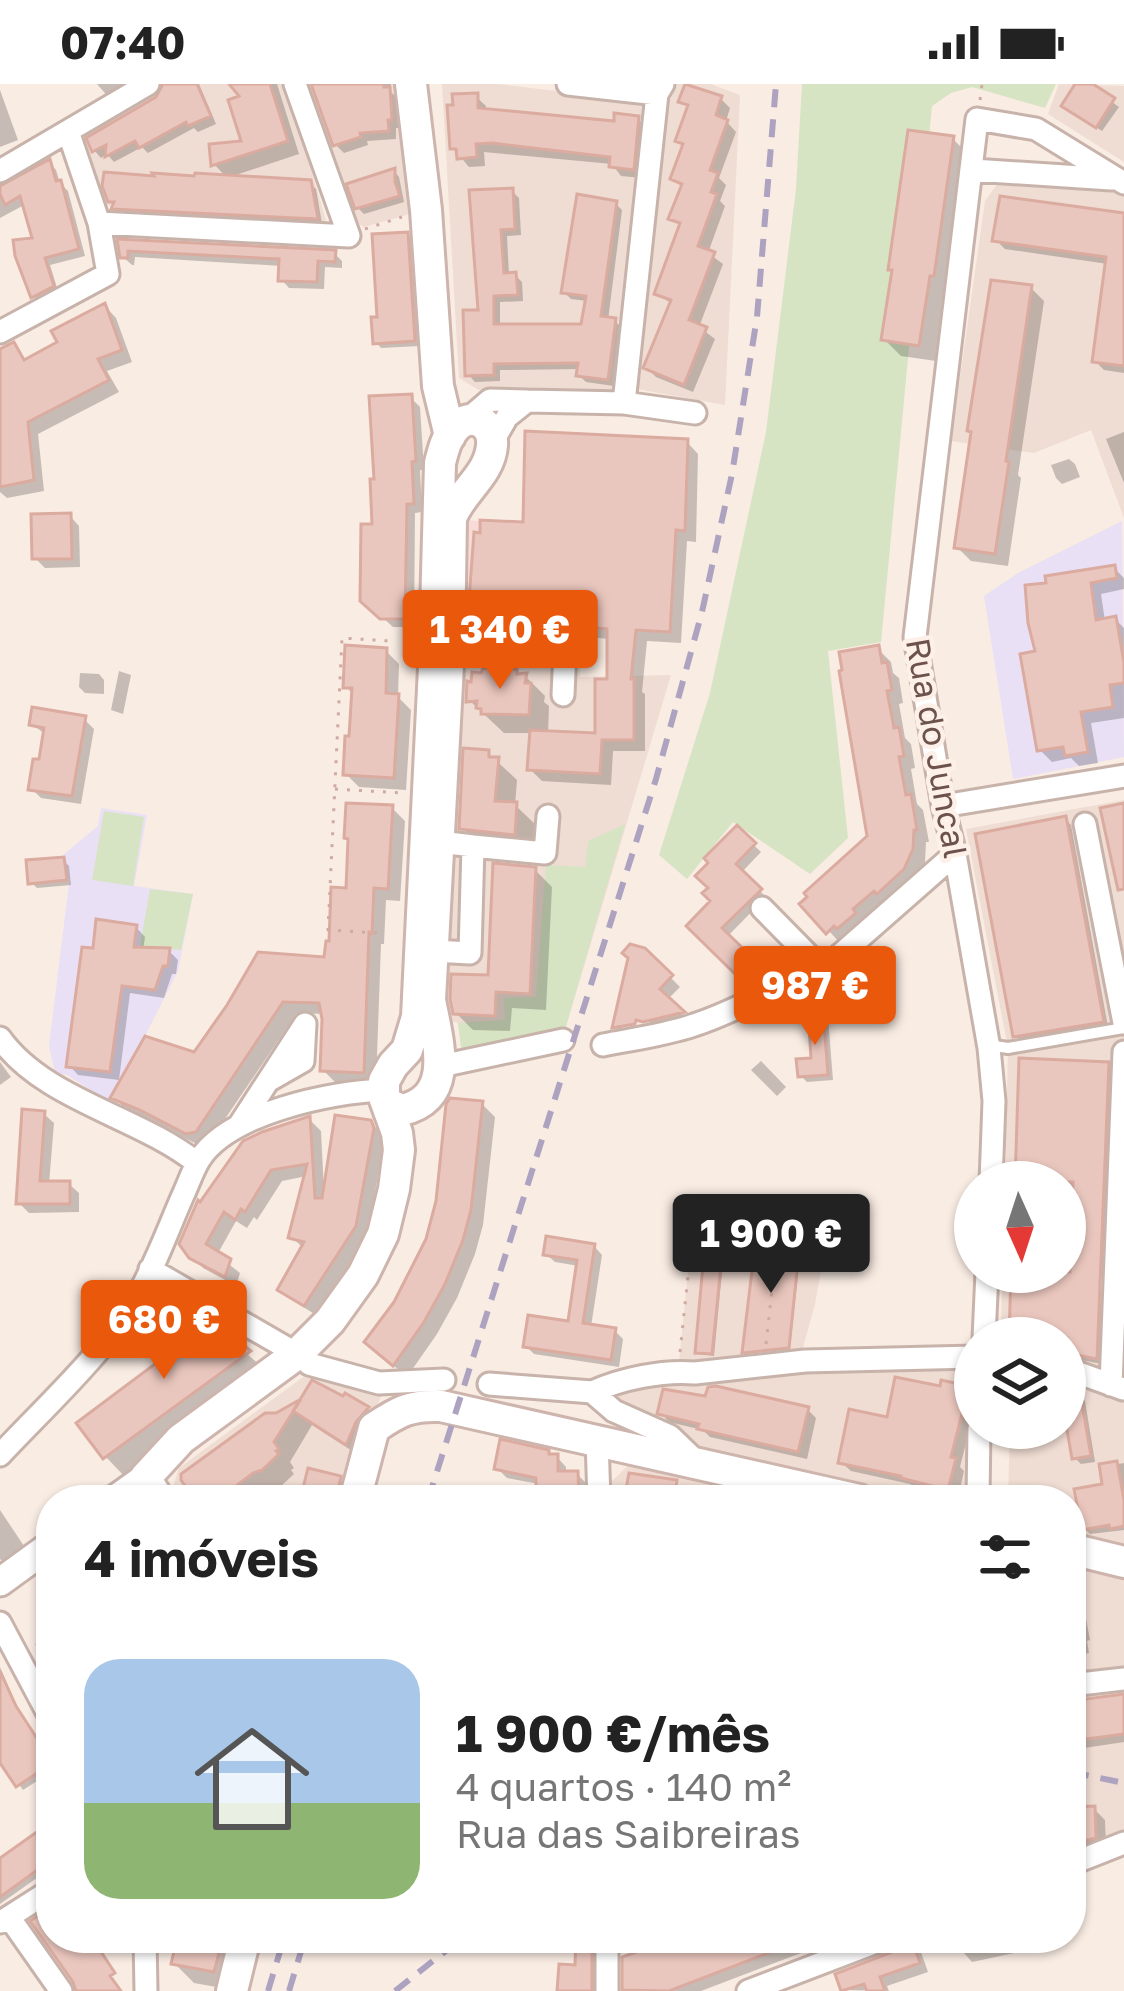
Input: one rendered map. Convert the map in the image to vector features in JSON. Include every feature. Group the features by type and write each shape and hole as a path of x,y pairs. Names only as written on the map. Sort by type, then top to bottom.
{"main road":[{"path":"411,84 427,210 438,386 460,426"},
{"path":"407,1050 416,1016 428,794 445,627 442,455 460,426 450,357 441,169 430,84"},
{"path":"386,1097 402,1110 416,1106 436,1083 440,1062 430,1000 451,518 483,471 492,443 484,423 460,426"},
{"path":"441,471 456,487 471,484"},
{"path":"155,1480 268,1396 303,1359 363,1275 383,1234 394,1189 399,1150 386,1097 392,1065 407,1050 422,1045 436,1052 440,1062"},
{"path":"303,1359 342,1330 397,1239 410,1191 424,1099"},
{"path":"359,1485 374,1428 399,1411 440,1406 697,1462 767,1485"},
{"path":"1086,1553 1124,1562"},
{"path":"232,1991 241,1953"}],"street":[{"path":"0,171 148,84"},
{"path":"99,223 349,236 296,84"},
{"path":"568,84 660,89 624,404"},
{"name":"Rua do Juncal","path":"992,1161 994,1101 988,1045 915,637 977,119 1036,130 1121,181"},
{"path":"0,332 108,274 99,223 68,130"},
{"path":"973,170 1121,181"},
{"path":"460,426 490,400 624,404 695,413"},
{"path":"492,443 506,417 526,400"},
{"path":"445,627 565,650 563,695"},
{"path":"943,806 1124,776"},
{"path":"440,842 545,853 548,816"},
{"path":"1085,824 1124,1026"},
{"path":"433,951 470,952 473,846"},
{"path":"603,1045 692,1026 823,970 956,854"},
{"path":"762,908 823,970"},
{"path":"0,1038 28,1068 173,1144 197,1162"},
{"path":"440,1062 562,1040"},
{"path":"1086,1376 1118,1387 1124,1052"},
{"path":"240,1124 268,1082"},
{"path":"0,1455 92,1356 133,1304 197,1162 213,1141 240,1124 346,1091 386,1097"},
{"path":"150,1269 303,1359 379,1383 444,1380"},
{"path":"489,1384 592,1392 678,1372 954,1358"},
{"path":"592,1392 614,1411 670,1436 697,1462"},
{"path":"597,1440 598,1485"},
{"path":"978,1485 979,1449"},
{"path":"0,1582 36,1556"},
{"path":"0,1623 36,1691"},
{"path":"1086,1683 1124,1678"},
{"path":"1086,1858 1124,1843"},
{"path":"36,1900 4,1920 61,1991"},
{"path":"145,1953 146,1991"},
{"path":"607,1953 607,1991"},
{"path":"748,1991 849,1953"},
{"path":"816,1966 823,1991"}],"lane":[{"path":"988,1045 1008,1048 1124,1026"}],"path":[{"path":"349,236 427,210"},
{"path":"377,933 328,930 343,638 390,640"},
{"path":"335,789 428,794"},
{"path":"764,1364 777,1245"},
{"path":"678,1372 690,1257"}],"shaded area":[{"path":"153,84 287,84 327,225 102,205 80,132"},
{"path":"308,84 409,84 418,203 410,214 364,227 349,218"},
{"path":"442,84 498,84 640,101 650,111 616,392 479,390 459,378"},
{"path":"677,84 710,84 740,95 725,405 637,389 668,103"},
{"path":"1059,84 1124,86 1124,162 1048,114"},
{"path":"1025,176 1124,192 1124,518 1091,430 1034,453 951,441 985,201 1000,180"},
{"path":"461,520 532,524 524,637 459,635"},
{"path":"1122,521 1124,757 1013,779 984,596 1018,573"},
{"path":"450,640 581,643 580,677 671,675 564,1033 462,1055 458,1023 446,1020 431,1006"},
{"path":"1124,800 1124,1384 1086,1377 1086,1317 1001,1317 1002,1293 1086,1293 1086,1161 1005,1161 1008,1048 966,829"},
{"path":"101,808 147,815 134,886 193,894 178,971 108,1101 67,1075 55,1073 49,1046 69,883 63,855 98,826"},
{"path":"692,1233 826,1242 799,1362 954,1361 954,1449 967,1449 966,1485 857,1485 774,1469 703,1448 620,1405 617,1384 678,1372"},
{"path":"321,1364 382,1394 345,1485 174,1485 179,1468"},
{"path":"1086,1390 1124,1401 1124,1547 1086,1538 1086,1485 1008,1485 1009,1449 1086,1449"},
{"path":"633,1461 741,1485 608,1485"},
{"path":"1086,1561 1124,1570 1124,1831 1086,1845"}],"green space":[{"path":"802,84 1056,84 1045,108 972,87 932,106 881,642 828,651 848,838 810,874 733,822 687,879 659,855 710,693 766,432 796,189"},
{"path":"104,811 144,817 133,886 92,880"},
{"path":"625,824 564,1033 462,1055 458,1023 505,1020 504,998 536,997 546,865 585,867 588,841"},
{"path":"150,889 193,894 181,950 140,946"}],"building":[{"path":"163,84 197,84 211,116 188,126 186,122 139,148 135,141 105,157 106,145 92,152 86,138 156,97"},
{"path":"229,84 270,84 288,141 211,166 209,144 241,141 228,100 239,96"},
{"path":"311,84 390,87 389,131 360,133 361,137 333,146"},
{"path":"685,84 722,96 716,115 728,120 710,170 718,173 711,192 717,194 698,246 715,252 689,320 707,327 684,385 643,368 671,300 654,294 680,223 668,219 682,184 670,179 683,144 675,141 688,105 678,102"},
{"path":"1075,84 1093,84 1115,98 1096,128 1061,106"},
{"path":"478,93 478,108 614,121 614,113 639,116 634,170 609,167 610,157 492,143 476,144 477,157 457,159 456,149 450,149 447,105 453,105 452,94"},
{"path":"908,130 954,136 919,346 881,340"},
{"path":"50,159 56,181 61,180 79,249 45,258 54,286 31,298 13,240 32,238 20,196 5,205 0,186"},
{"path":"395,168 400,196 355,209 346,184"},
{"path":"104,172 311,180 318,219 111,209 114,202 108,202 102,186"},
{"path":"513,188 515,229 501,230 504,273 516,272 518,295 494,296 494,324 581,324 586,296 561,293 577,194 617,201 601,316 616,318 608,380 576,376 578,363 494,364 494,375 465,376 463,310 478,310 469,190"},
{"path":"1000,196 1124,213 1124,366 1092,362 1106,257 992,241"},
{"path":"408,232 415,341 373,344 371,317 377,317 372,234"},
{"path":"117,239 336,250 335,262 318,261 317,282 278,281 279,259 128,251 128,258 120,258"},
{"path":"991,280 1032,285 995,554 954,548"},
{"path":"105,303 122,350 98,359 109,380 28,422 34,480 0,487 0,349 14,342 24,360 57,342 51,331"},
{"path":"412,394 416,461 412,462 414,504 407,504 405,619 380,619 360,601 361,524 372,524 370,479 374,479 369,396"},
{"path":"525,431 688,439 685,531 676,530 670,632 636,630 631,679 634,740 602,740 600,774 527,770 530,730 595,733 595,679 607,679 607,629 526,622 528,602 469,600 474,532 480,533 480,520 523,522"},
{"path":"71,513 72,559 32,559 31,514"},
{"path":"1115,565 1117,578 1091,583 1096,620 1116,616 1124,683 1110,685 1113,707 1081,712 1088,752 1065,756 1063,747 1037,751 1020,654 1035,651 1025,585 1046,583 1045,576"},
{"path":"345,645 387,648 386,693 399,694 394,778 343,775 352,688 343,688"},
{"path":"879,645 882,663 887,662 892,690 887,691 894,728 899,727 904,756 899,757 917,830 904,869 826,934 799,904 807,897 804,893 867,836 839,652"},
{"path":"483,668 527,673 529,715 481,714 477,701 466,702 467,681 471,682 472,672 481,673"},
{"path":"32,707 86,716 72,796 28,790 44,728 29,725"},
{"path":"463,748 489,750 489,757 499,757 495,801 517,802 515,835 459,829"},
{"path":"346,803 393,805 388,889 374,888 369,932 364,1073 320,1071 319,1003 283,1002 196,1132 186,1134 110,1098 145,1036 194,1052 258,952 324,957 331,887 346,888"},
{"path":"1124,803 1124,889 1118,890 1100,808"},
{"path":"1066,816 1104,1022 1013,1037 975,834"},
{"path":"737,825 756,843 736,864 762,889 722,928 753,958 736,975 686,926 710,901 702,893 708,888 695,876 708,863 704,858"},
{"path":"64,857 67,880 28,884 26,860"},
{"path":"493,863 536,867 530,994 496,992 495,1016 453,1014 451,974 488,975"},
{"path":"96,919 137,925 134,947 170,948 168,966 163,966 155,990 122,986 110,1072 66,1067 82,947 93,948"},
{"path":"630,944 645,948 673,975 660,989 685,1012 612,1028 628,958 622,953"},
{"path":"823,1009 828,1075 798,1077 796,1059 811,1058 808,1010"},
{"path":"1019,1058 1109,1062 1097,1359 1086,1357 1086,1317 1010,1317 1010,1293 1086,1293 1086,1161 1016,1161"},
{"path":"450,1098 483,1101 471,1210 445,1284 393,1366 364,1342 394,1302 426,1239"},
{"path":"22,1109 45,1111 40,1181 70,1181 70,1204 16,1204"},
{"path":"335,1115 371,1120 374,1128 356,1226 304,1306 277,1290 304,1242 288,1238 307,1164 271,1170 245,1212 241,1209 235,1220 224,1212 206,1244 231,1259 225,1277 189,1258 179,1244 198,1200 243,1141 262,1132 310,1116 315,1198 322,1198"},
{"path":"546,1236 595,1244 583,1323 616,1328 611,1360 523,1347 528,1315 568,1321 577,1260 543,1255"},
{"path":"756,1238 800,1242 789,1348 742,1353"},
{"path":"704,1254 722,1256 712,1354 695,1353"},
{"path":"187,1308 251,1351 103,1459 76,1423 179,1346 164,1324"},
{"path":"895,1377 940,1386 941,1380 954,1383 951,1457 956,1458 949,1485 928,1485 838,1463 849,1409 887,1417"},
{"path":"312,1380 369,1407 346,1445 293,1411"},
{"path":"708,1387 809,1407 798,1452 697,1429 699,1424 657,1414 663,1389 705,1396"},
{"path":"301,1399 274,1442 279,1454 262,1470 237,1485 184,1485 181,1474 265,1413 276,1413"},
{"path":"1086,1427 1091,1456 1072,1459 1070,1449 1086,1449"},
{"path":"500,1439 558,1454 558,1471 578,1471 578,1485 536,1485 536,1478 494,1469"},
{"path":"1117,1461 1124,1526 1086,1529 1086,1487 1102,1484 1099,1464"},
{"path":"308,1468 341,1476 339,1485 304,1485"},
{"path":"629,1473 677,1480 676,1485 627,1485"},
{"path":"0,1671 36,1737 36,1774 16,1787 0,1763"},
{"path":"1124,1694 1124,1734 1086,1739 1086,1699"},
{"path":"1086,1806 1095,1806 1096,1838 1086,1840"},
{"path":"36,1833 36,1871 0,1897 0,1858"},
{"path":"53,1953 102,1953 121,1991 76,1991"},
{"path":"174,1953 219,1953 214,1972 171,1964"},
{"path":"575,1953 592,1953 592,1991 557,1991 559,1964 575,1965"},
{"path":"633,1953 768,1953 669,1991 622,1990 622,1957"},
{"path":"889,1953 917,1953 920,1963 880,1977 885,1991 867,1991 864,1984 841,1991 835,1974"}],"railway":[{"path":"433,1485 656,779 702,612 732,474 757,317 776,84"},
{"path":"1086,1775 1124,1783"},
{"path":"268,1991 279,1953"},
{"path":"289,1991 300,1953"},
{"path":"395,1991 443,1953"}]}
